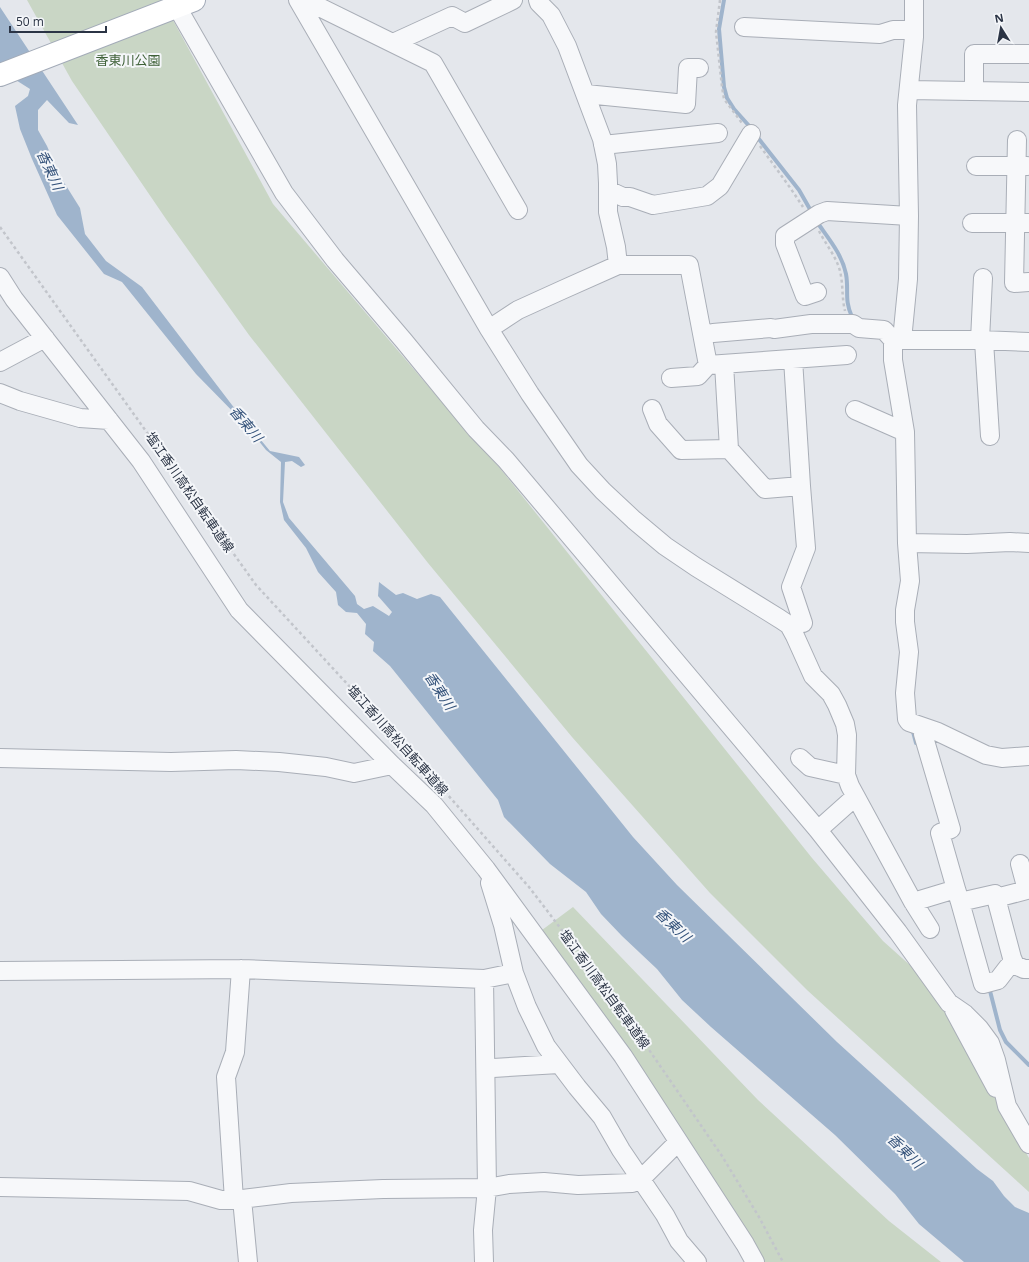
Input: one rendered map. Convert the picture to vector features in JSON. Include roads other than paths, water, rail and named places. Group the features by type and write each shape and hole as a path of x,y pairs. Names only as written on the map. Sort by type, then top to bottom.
{"main road":[{"path":"0,75 179,4"}],"street":[{"path":"298,0 489,329 530,394 579,465 603,491 665,546 789,625 813,676 831,694 837,705 847,735 846,775 856,797 913,902 930,929"},
{"path":"304,0 433,63 518,210"},
{"path":"393,43 452,16 465,23 513,0"},
{"path":"538,0 539,3 551,15 567,46 604,145 607,164 608,212 616,247 618,265"},
{"path":"914,0 914,30 907,105 909,216 908,279 898,340 893,360 905,432 911,543 910,581 905,610 909,652 905,693 907,719 986,755 1002,758 1029,756"},
{"path":"179,4 284,193 335,260 476,429 506,460 818,830 898,932 949,1003 965,1014 979,1028 990,1043 996,1060 1007,1106 1029,1144"},
{"path":"744,26 880,34 893,30 914,30"},
{"path":"974,91 974,54 1029,54"},
{"path":"586,94 686,104 688,68 699,68"},
{"path":"909,90 1029,92"},
{"path":"604,145 718,133"},
{"path":"608,190 623,197 630,197 653,205 707,196 720,186 751,134"},
{"path":"1017,140 1023,166 1022,223 1014,283 1029,282"},
{"path":"976,166 1023,166"},
{"path":"817,292 805,296 784,244 785,236 819,214 827,211 909,216"},
{"path":"972,223 1022,223"},
{"path":"489,329 518,310 618,265 689,265 703,336 716,364 729,449 765,489 801,486"},
{"path":"0,278 14,299 142,461 239,610 392,765 434,805 486,869 623,1056 745,1244 754,1262"},
{"path":"983,278 982,340 990,436"},
{"path":"703,336 713,333 774,329 811,324 853,324 859,328 884,330 898,340 982,340 1029,342"},
{"path":"0,362 45,338"},
{"path":"671,378 698,376 716,364 847,355"},
{"path":"792,359 806,548 791,587 803,623"},
{"path":"0,393 20,401 80,418 109,420"},
{"path":"652,409 658,424 681,450 729,449"},
{"path":"855,410 905,432"},
{"path":"911,543 1029,543"},
{"path":"916,724 923,734 951,829 940,833 962,898 983,984 998,980 1008,967 1022,967"},
{"path":"0,758 171,762 236,760 279,762 326,767 354,773 392,765"},
{"path":"800,758 810,767 846,775"},
{"path":"818,830 856,797"},
{"path":"996,898 1027,890 1020,864"},
{"path":"486,869 503,925 514,974 527,1007 546,1046 602,1117 621,1150 665,1216 679,1241 697,1262"},
{"path":"913,902 995,894 1012,958 1022,967"},
{"path":"0,971 241,969 484,979 514,974"},
{"path":"241,969 235,1052 226,1077 238,1200 248,1262"},
{"path":"484,979 487,1188 483,1230 484,1262"},
{"path":"493,1068 560,1064"},
{"path":"0,1187 189,1192 221,1200 238,1200 291,1193 383,1189 487,1188 509,1184 544,1182 578,1186 632,1183 641,1179 678,1142"}],"water":[{"name":"香東川","path":"0,7 78,125 69,123 47,100 38,110 38,130 47,146 60,176 80,208 85,234 106,261 142,287 232,405 270,451 299,457 305,465 301,467 292,461 285,462 283,502 289,518 355,596 357,604 364,609 373,606 389,616 392,612 378,596 379,582 396,595 403,593 417,599 431,594 440,597 633,837 677,885 837,1042 977,1169 993,1181 1004,1196 1015,1207 1029,1213 1029,1262 964,1262 919,1224 895,1194 835,1135 682,1000 657,969 601,914 586,892 550,864 504,817 498,800 390,666 373,651 374,642 365,634 366,624 357,613 346,612 338,605 336,592 318,572 306,548 284,520 280,502 281,462 266,450 246,425 196,374 122,282 104,274 57,215 20,129 15,106 28,96 30,89 0,70"}],"waterway":[{"path":"724,0 719,29 724,87 727,98 734,109 751,128"},
{"path":"755,134 799,190 811,211"},
{"path":"817,222 834,246 844,267 847,280 847,300 852,317"},
{"path":"912,728 916,743"},
{"path":"989,987 1000,1030 1006,1042 1029,1065"}],"park label":[{"name":"香東川公園","path":"128,60"}]}
